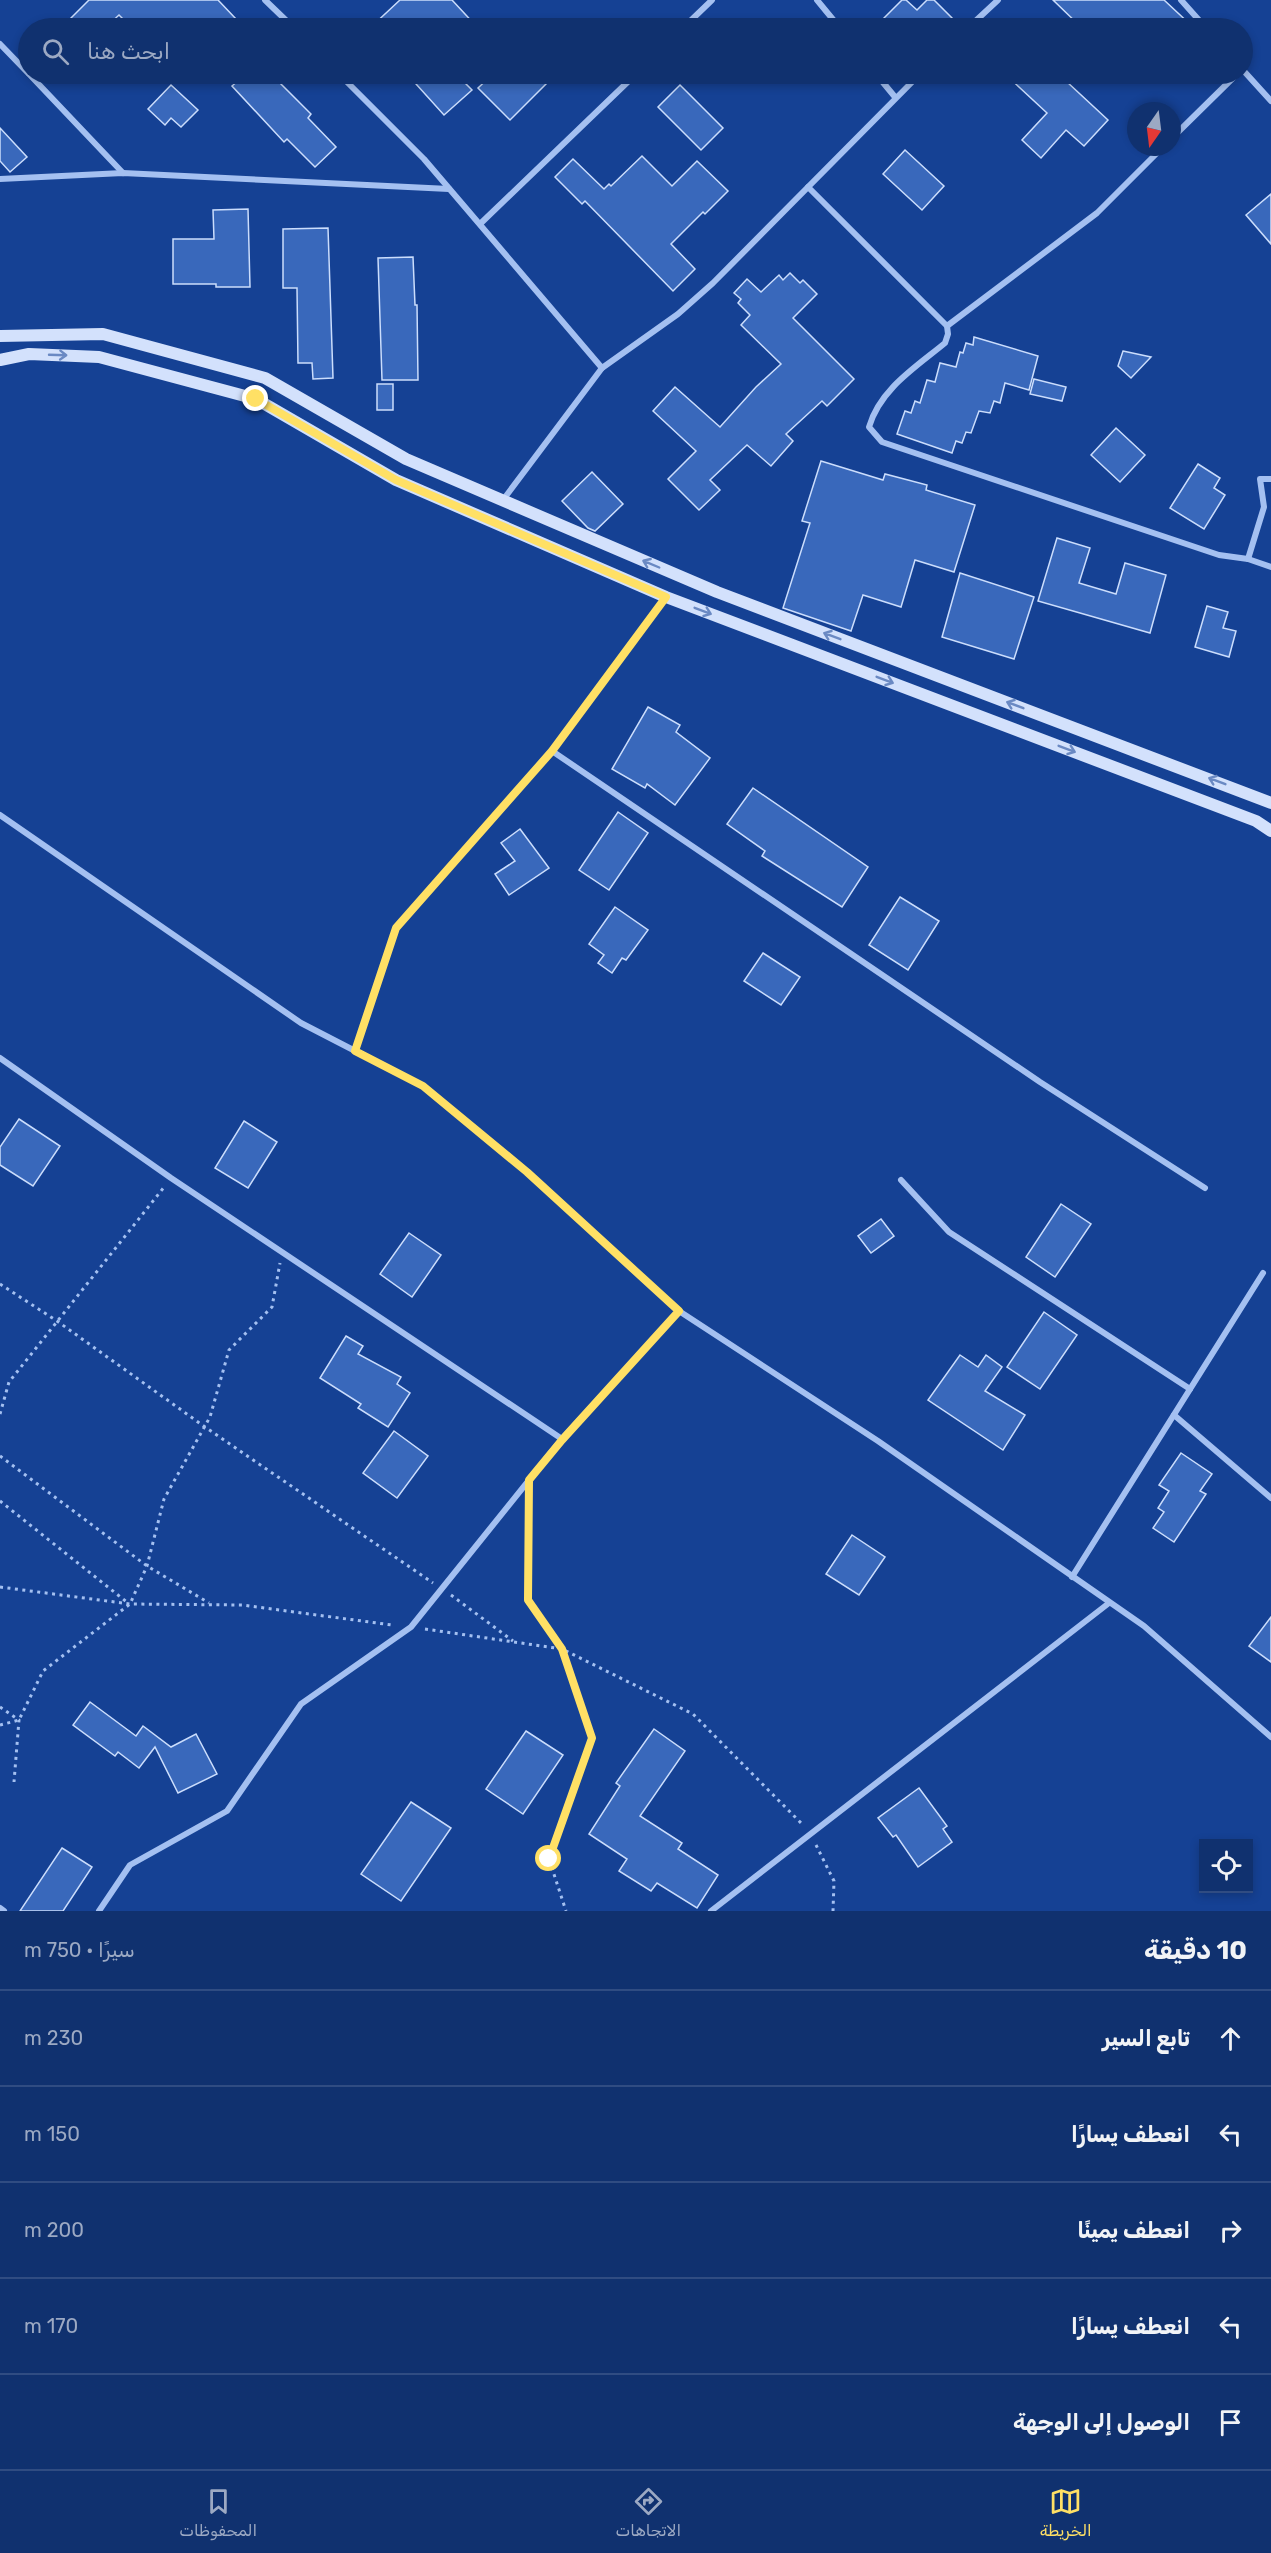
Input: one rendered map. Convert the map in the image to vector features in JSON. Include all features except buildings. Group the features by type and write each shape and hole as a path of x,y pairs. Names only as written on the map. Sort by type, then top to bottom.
{"street":[{"path":"266,0 284,18"},
{"path":"693,18 712,0"},
{"path":"817,0 832,18"},
{"path":"979,18 998,0"},
{"path":"1181,0 1197,18"},
{"path":"0,44 18,62"},
{"path":"1253,81 1271,101"},
{"path":"39,84 123,173"},
{"path":"349,84 424,159 602,368"},
{"path":"480,224 626,84"},
{"path":"884,84 895,97"},
{"path":"502,500 602,368 678,314 713,283 909,84"},
{"path":"1181,129 1228,84"},
{"path":"947,326 1096,213 1154,156"},
{"path":"0,179 123,173 449,189"},
{"path":"808,187 947,326 948,334 945,343 894,384 873,412 869,427 882,441 1219,555 1248,559 1271,567"},
{"path":"0,336 103,334 265,378 406,459 717,592 1271,803"},
{"path":"0,360 29,354 99,357 256,399 396,480 666,597 1245,817 1271,831"},
{"path":"1248,559 1264,507 1260,479 1271,480"},
{"path":"355,1051 396,928 552,751 666,597"},
{"path":"552,751 1040,1082 1205,1188"},
{"path":"0,815 301,1023 423,1086 527,1172 679,1311 878,1441 1144,1626 1271,1737"},
{"path":"0,1058 171,1178 562,1440"},
{"path":"901,1180 950,1232 1190,1389"},
{"path":"1072,1577 1263,1273"},
{"path":"99,1911 130,1865 227,1811 301,1704 411,1627 562,1440 679,1311"},
{"path":"1174,1415 1271,1498"},
{"path":"711,1911 1109,1603"},
{"path":"0,1908 4,1911"}],"path":[{"path":"0,1414 9,1382 171,1178"},
{"path":"14,1782 19,1720 43,1671 130,1604 147,1566 164,1499 210,1418 229,1350 272,1307 282,1253"},
{"path":"0,1284 57,1321 205,1427 442,1589 514,1642"},
{"path":"0,1456 147,1566 210,1604"},
{"path":"529,1480 528,1600 562,1649 592,1738 549,1859 566,1911"},
{"path":"0,1501 130,1604"},
{"path":"0,1587 130,1604 242,1605 562,1649 693,1714 811,1834 834,1881 833,1911"},
{"path":"0,1707 19,1720"},
{"path":"0,1725 19,1720"}],"route":[{"path":"256,399 396,480 666,597 552,751 396,928 355,1051 423,1086 527,1172 679,1311 562,1440 529,1480 528,1600 562,1649 592,1738 549,1859"}]}
